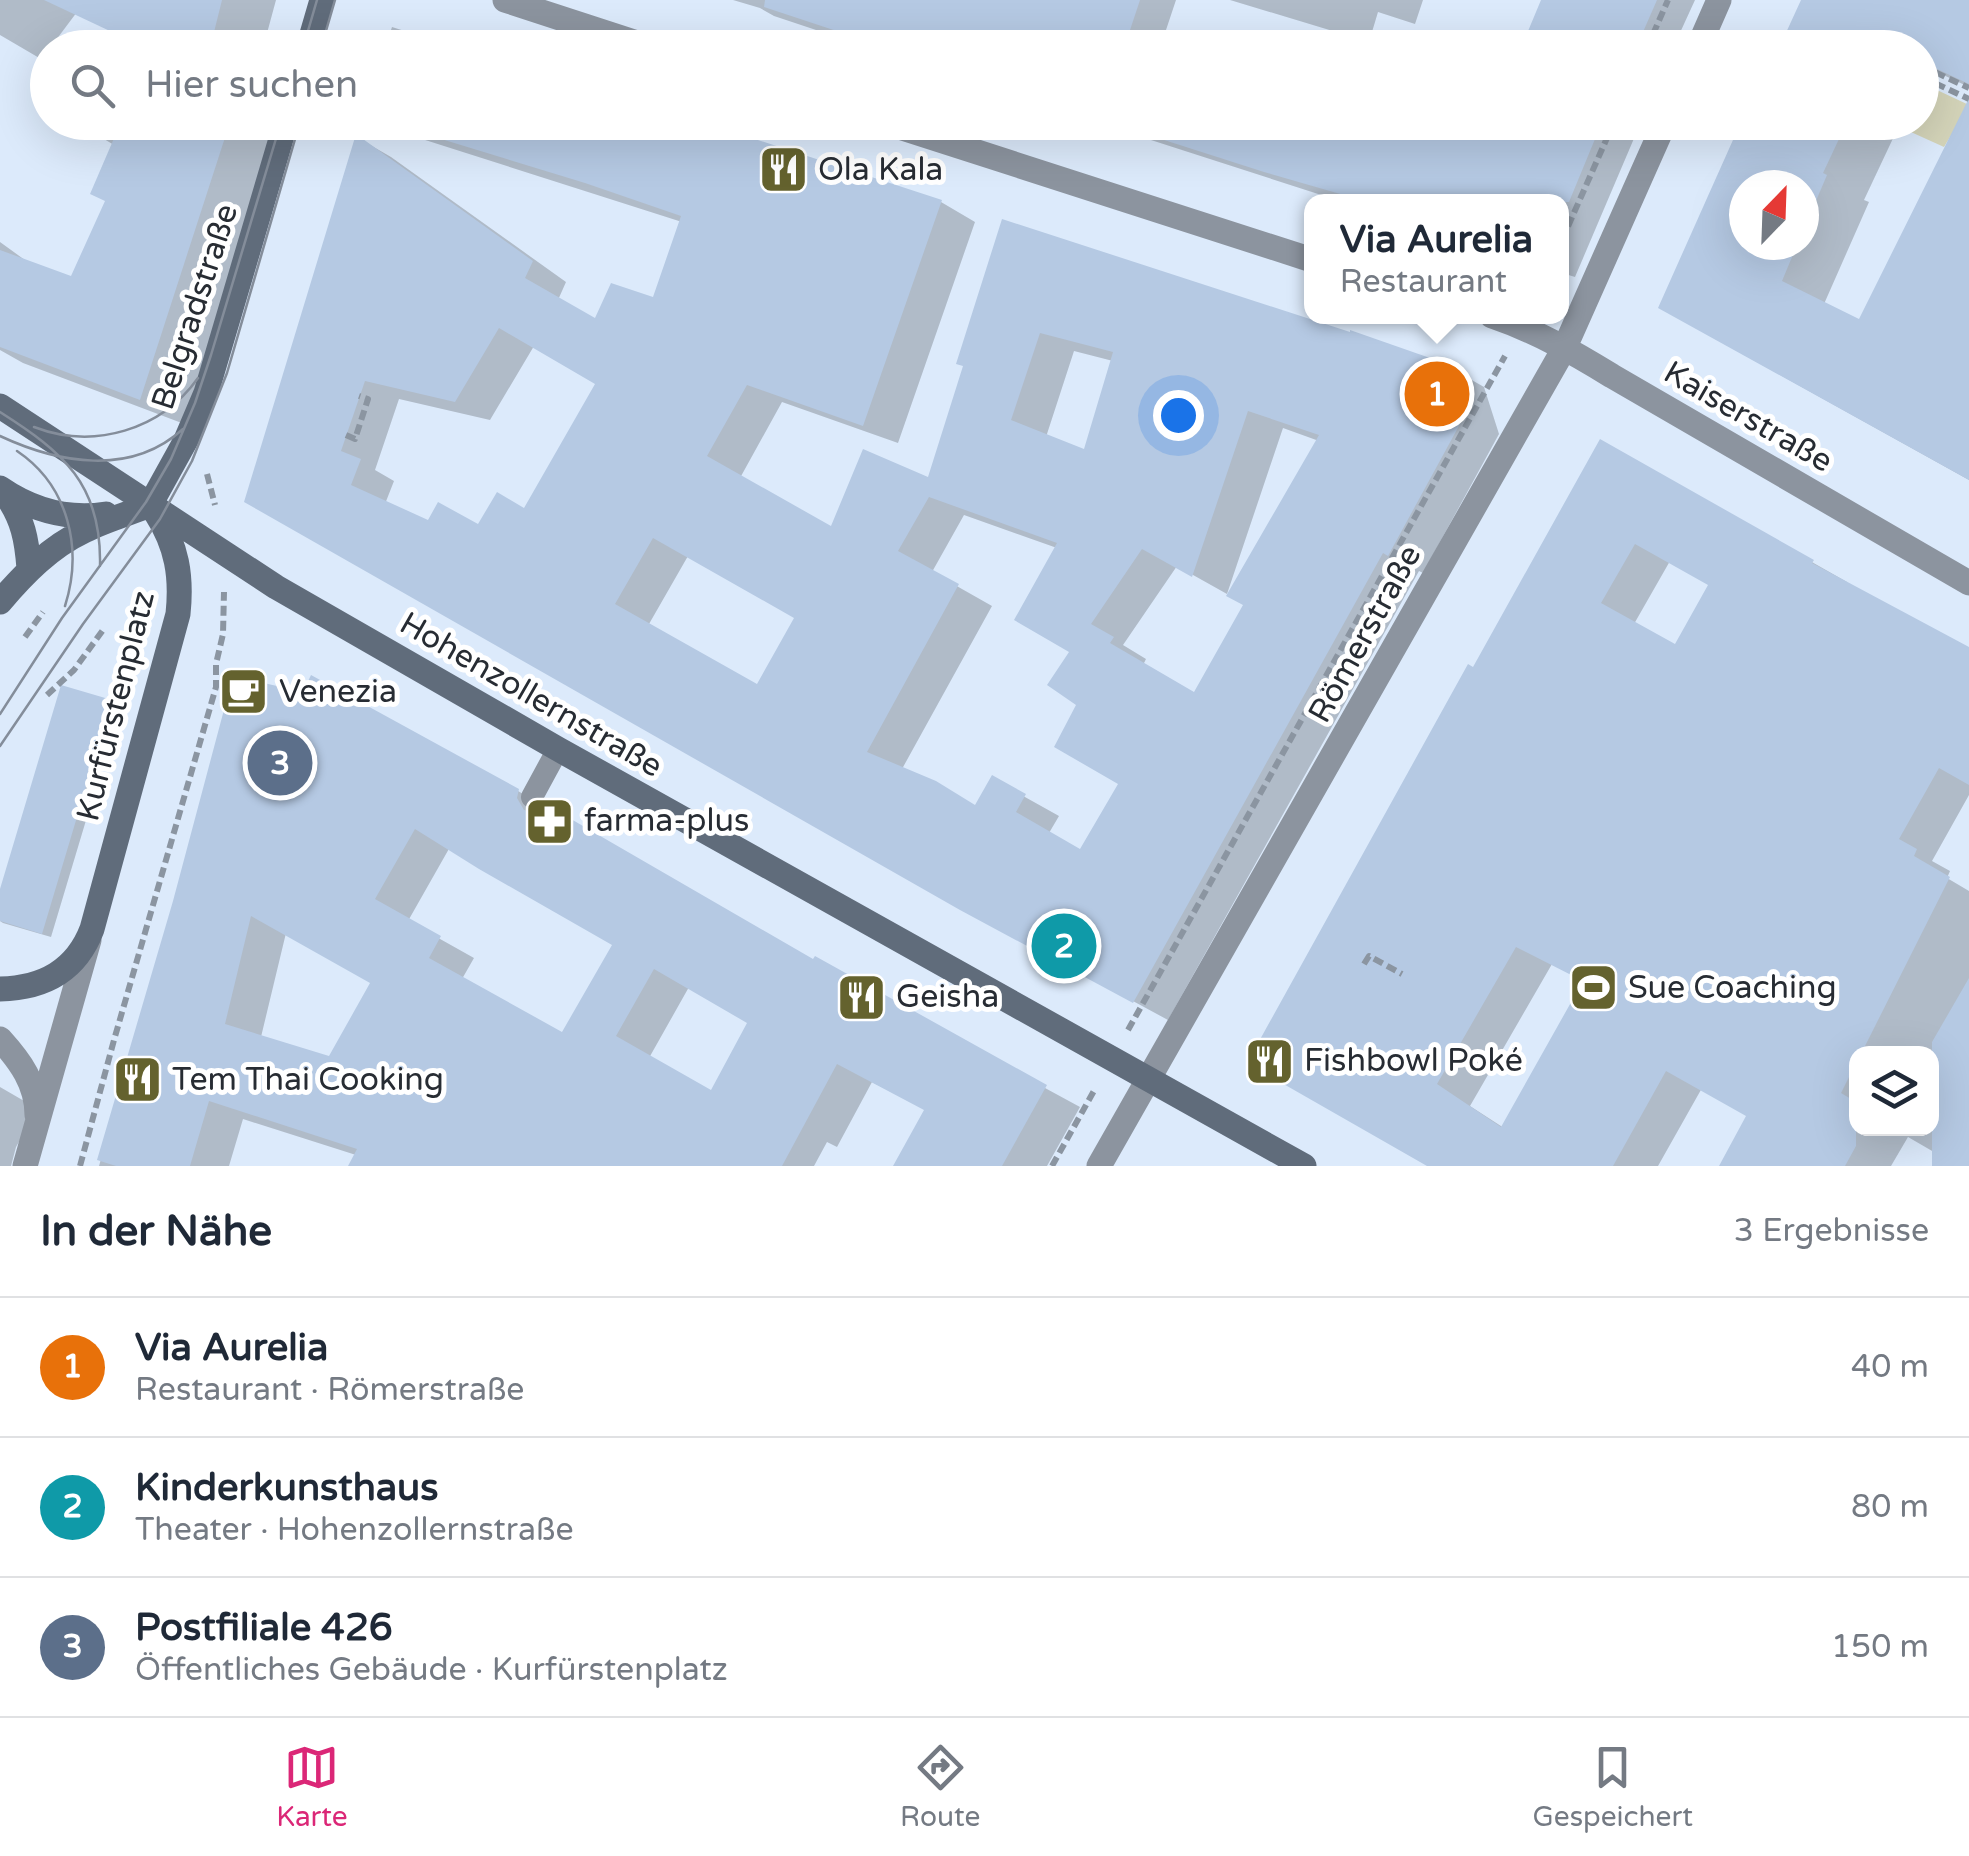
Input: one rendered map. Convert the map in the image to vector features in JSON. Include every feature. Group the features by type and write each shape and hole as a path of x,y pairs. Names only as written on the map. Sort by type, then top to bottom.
{"street":[{"path":"313,30 322,0"},
{"path":"505,0 597,30"},
{"path":"1706,30 1720,0"},
{"name":"Belgradstraße","path":"150,505 186,440 206,392 281,140"},
{"path":"940,140 1304,257"},
{"name":"Römerstraße","path":"1099,1166 1565,347 1657,140"},
{"name":"Kaiserstraße","path":"1515,324 1565,347 1969,583"},
{"name":"Hohenzollernstraße","path":"0,406 276,587 1304,1166"},
{"path":"1,489 27,505 65,514 95,515 150,505"},
{"path":"1,489 22,524 29,570"},
{"path":"0,602 52,550 85,530 150,505"},
{"name":"Kurfürstenplatz","path":"26,1166 178,614 177,557 150,505"},
{"name":"Kurfürstenplatz","path":"0,989 28,986 57,976 81,952 92,929"},
{"path":"0,1038 18,1059 33,1087 38,1110 36,1125"}],"lane":[{"path":"532,797 558,749"}],"path":[{"path":"1655,30 1668,0"},
{"path":"1939,74 1969,88"},
{"path":"1939,85 1969,98"},
{"path":"1569,224 1606,140"},
{"path":"1052,1166 1492,375 1524,327"},
{"path":"346,435 355,439 368,399 360,396"},
{"path":"25,637 43,612"},
{"path":"47,695 74,670 103,630"},
{"path":"80,1166 216,686 223,634"},
{"path":"1364,964 1369,956 1402,974"}],"green space":[{"path":"1939,91 1969,105 1944,147 1929,140 1939,140"}],"building":[{"path":"44,0 222,0 214,30 108,30"},
{"path":"765,0 1140,0 1130,30 834,30 764,7"},
{"path":"1541,0 1657,0 1644,30 1528,30"},
{"path":"1801,0 1969,0 1969,84 1939,70 1939,30 1787,30"},
{"path":"1969,98 1969,480 1658,308 1733,140 1839,140 1823,173 1827,175 1819,194 1819,170 1729,170 1729,260 1791,260 1782,281 1859,319"},
{"path":"113,140 224,140 140,400 0,347 0,250 71,276 105,201 90,194"},
{"path":"354,140 364,140 533,261 525,278 595,318 611,283 653,297 681,216 444,140 758,140 942,200 863,426 747,385 707,456 831,526 863,449 928,477 963,366 956,364 1002,219 1304,317 1304,324 1350,330 1450,365 1466,413 1388,556 1383,553 1133,1003 960,910 244,502","holes":["499,328 595,384 524,508 497,492 478,524 438,502 428,520 351,485 361,459 341,451 365,381 455,402","1040,333 1113,352 1084,449 1011,420","1248,411 1319,435 1226,596 1243,605 1194,692 1110,643 1114,637 1091,624 1142,549 1192,577","929,497 1057,543 1014,620 1069,652 1047,685 1076,705 1054,747 1118,784 1080,849 1016,812 1026,794 992,775 975,805 936,781 867,752 959,584 898,551","653,538 794,618 757,684 615,604"]},
{"path":"1164,140 1595,140 1569,202 1569,194 1340,194"},
{"path":"1600,439 1814,560 1812,563 1969,647 1969,785 1939,768 1899,839 1917,849 1914,856 1950,877 1865,1046 1849,1046 1849,1077 1841,1093 1849,1098 1849,1136 1856,1136 1856,1146 1845,1166 1719,1166 1746,1116 1666,1071 1613,1166 1427,1166 1247,1063 1468,664 1473,667","holes":["1635,544 1708,585 1675,644 1601,603","1516,947 1583,981 1501,1127 1437,1084"]},
{"path":"311,675 519,789 517,798 524,810 533,812 545,804 813,959 815,956 1047,1085 1002,1166 893,1166 924,1110 837,1064 782,1166 348,1166 357,1149 209,1101 190,1166 116,1166 97,1160 173,901 233,676 303,692","holes":["415,829 612,945 562,1032 429,958 441,936 375,899","251,916 370,983 329,1056 225,1024","654,969 747,1023 711,1090 616,1036"]},
{"path":"61,685 112,700 42,934 0,921 0,889"},
{"path":"1969,978 1969,1166 1932,1166 1932,1136 1939,1136 1939,1046 1932,1046"}],"tram line":[{"path":"308,30 317,0"},
{"path":"326,30 335,0"},
{"path":"0,714 62,618 146,502 171,459 211,355 276,140"},
{"path":"0,746 160,519 192,461 227,373 295,140"},
{"path":"34,427 80,436 125,431 165,411 198,378"},
{"path":"0,412 42,441 74,473 94,513 100,566"},
{"path":"0,436 46,453 93,461 140,454 183,429"},
{"path":"17,451 49,482 67,520 72,563 65,606"}],"place":[{"name":"Ola Kala","path":"783,170"},
{"name":"Via Aurelia","path":"1437,394"},
{"name":"Venezia","path":"244,692"},
{"name":"Postfiliale 426","path":"280,763"},
{"name":"farma-plus","path":"549,821"},
{"name":"Kinderkunsthaus","path":"1064,946"},
{"name":"Sue Coaching","path":"1593,988"},
{"name":"Geisha","path":"861,997"},
{"name":"Fishbowl Poké","path":"1269,1061"},
{"name":"Tem Thai Cooking","path":"137,1080"}]}
